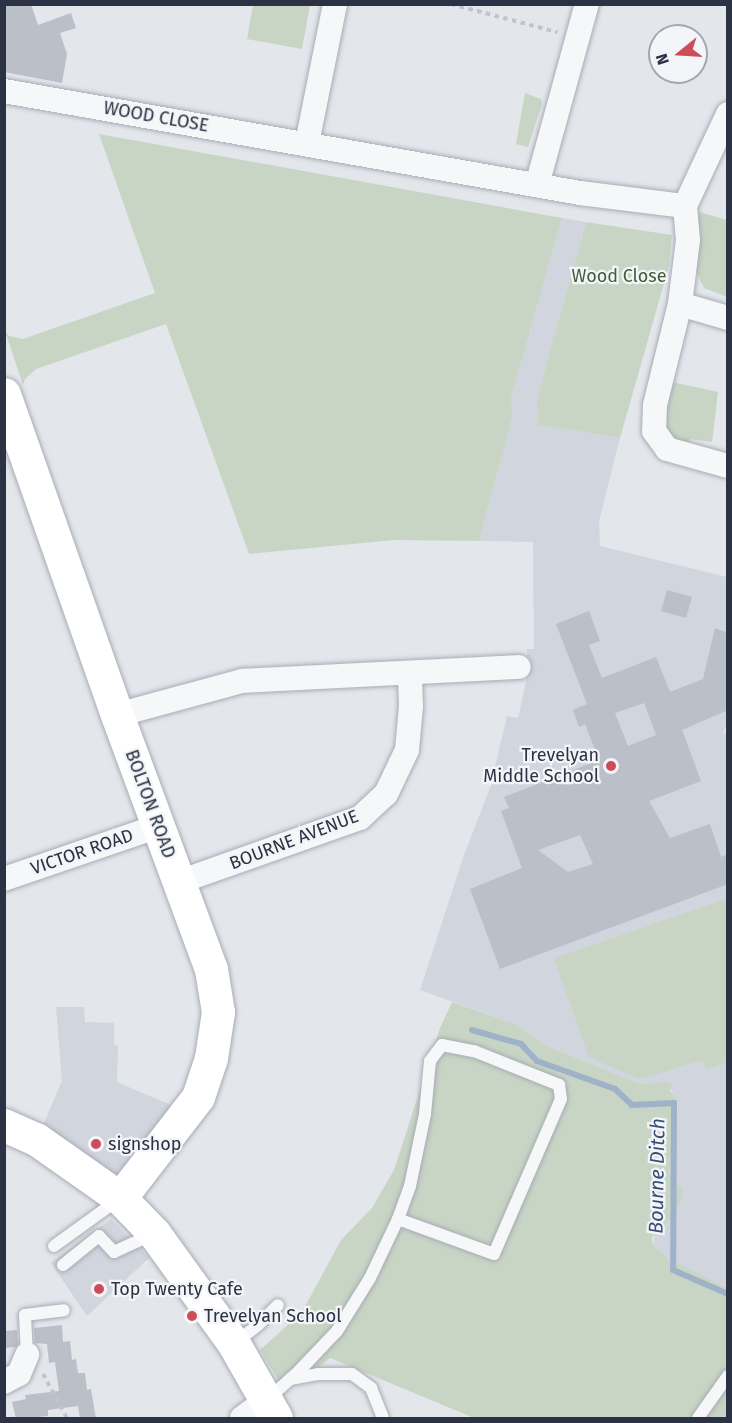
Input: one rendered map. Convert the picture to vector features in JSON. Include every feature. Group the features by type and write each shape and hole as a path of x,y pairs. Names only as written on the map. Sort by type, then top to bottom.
{"street":[{"path":"307,143 335,4"},
{"path":"537,185 587,4"},
{"name":"WOOD CLOSE","path":"4,91 537,185 685,206"},
{"path":"728,114 685,206 688,240 680,304 655,405 654,431 667,449 728,466"},
{"path":"680,304 728,318"},
{"name":"BOLTON ROAD","path":"4,394 14,448 159,826 211,969 218,1012 211,1058 198,1097 120,1198"},
{"path":"117,715 242,681 519,667"},
{"name":"BOURNE AVENUE","path":"179,882 360,819 386,794 407,750 411,706 410,674"},
{"name":"VICTOR ROAD","path":"4,879 159,826"},
{"path":"4,1125 36,1139 120,1198 154,1233 234,1344 268,1404"},
{"path":"4,1382 18,1374 27,1355"}],"lane":[{"path":"268,1404 337,1331 370,1278 398,1219 410,1186 425,1114 430,1061 442,1046 474,1051 559,1085 561,1099 494,1254 398,1219"},
{"path":"54,1246 120,1198"},
{"path":"63,1264 99,1236 114,1252 154,1233"},
{"path":"234,1344 278,1305"},
{"path":"27,1355 25,1315 64,1310"},
{"path":"268,1404 318,1374 352,1374 371,1388 383,1419"},
{"path":"698,1419 728,1376"}],"path":[{"path":"451,4 578,37"},
{"path":"27,1355 37,1362 67,1419"}],"shaded area":[{"name":"Trevelyan Middle School","path":"562,218 586,222 537,398 538,425 620,438 599,522 600,546 727,577 728,721 723,733 728,735 727,1288 688,1270 669,1259 654,1246 654,1234 674,1217 669,1173 673,1159 671,1125 673,1093 666,1082 640,1084 545,1045 518,1025 420,990 464,855 490,788 507,716 518,718 528,673 527,649 534,649 533,542 479,541 513,414 511,398"},
{"path":"56,1007 84,1007 85,1022 114,1023 114,1045 118,1046 117,1082 173,1106 116,1176 43,1125 62,1081"},
{"path":"111,1219 149,1258 87,1316 51,1263"}],"green space":[{"path":"253,5 310,5 302,49 247,39"},
{"path":"525,93 541,99 542,104 528,147 516,144"},
{"path":"99,134 562,218 511,398 513,414 479,541 394,540 249,554 166,324 36,369 25,379 23,385 5,331 9,336 23,339 155,293"},
{"path":"699,212 727,220 727,297 704,288 696,271 695,228"},
{"name":"Wood Close","path":"586,222 672,235 669,266 620,438 538,425 537,398"},
{"path":"663,380 718,392 712,442 690,439 687,456 660,436"},
{"path":"727,899 727,1062 707,1069 702,1060 640,1079 589,1057 554,958"},
{"path":"452,1002 518,1025 545,1045 640,1084 666,1082 673,1085 670,1090 676,1100 671,1121 674,1151 669,1173 682,1190 682,1197 674,1217 654,1234 652,1239 654,1246 669,1259 727,1288 727,1418 474,1418 330,1358 313,1372 309,1369 284,1389 260,1350 302,1312 341,1240 372,1208 394,1170 440,1028"}],"building":[{"path":"4,4 31,4 38,25 71,13 76,28 60,33 67,54 62,83 4,72"},
{"path":"667,590 692,597 686,618 661,611"},
{"path":"589,611 600,641 589,645 602,678 656,657 670,692 703,679 715,628 728,633 728,710 682,730 701,781 649,801 670,838 710,824 721,857 728,854 728,884 500,969 470,889 522,868 501,811 509,808 504,797 599,760 585,724 579,727 573,710 587,704 556,624","holes":["644,703 656,735 628,746 615,713","580,835 593,864 568,872 538,850"]},
{"path":"62,1325 63,1342 70,1341 72,1360 76,1359 78,1373 85,1373 87,1390 91,1389 96,1419 80,1419 78,1406 48,1410 48,1416 16,1419 12,1402 26,1399 25,1395 59,1391 55,1362 49,1363 47,1344 35,1343 34,1328"},
{"path":"17,1330 18,1344 16,1347 4,1348 4,1331"}],"waterway":[{"name":"Bourne Ditch","path":"472,1030 521,1044 537,1061 615,1089 632,1105 674,1103 673,1270 728,1294"}],"place":[{"name":"Trevelyan Middle School","path":"611,766"},
{"name":"signshop","path":"96,1144"},
{"name":"Top Twenty Cafe","path":"99,1289"},
{"name":"Trevelyan School","path":"192,1316"}]}
